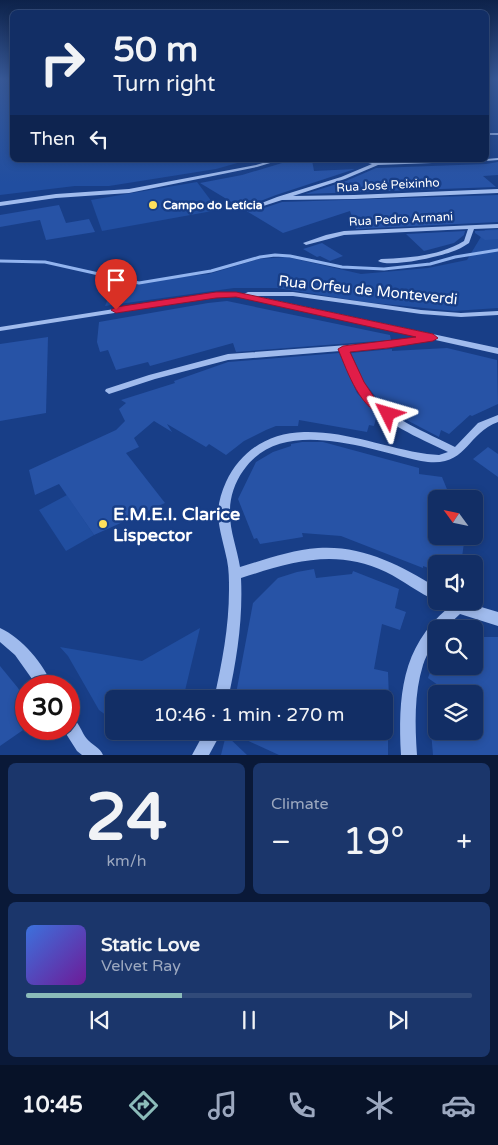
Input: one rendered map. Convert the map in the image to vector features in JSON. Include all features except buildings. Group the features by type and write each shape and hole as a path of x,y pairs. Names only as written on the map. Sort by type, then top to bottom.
{"street":[{"path":"0,204 56,196 129,191 271,162"},
{"path":"257,206 343,178 377,162"},
{"name":"Rua José Peixinho","path":"279,198 372,197 498,191"},
{"name":"Rua Pedro Armani","path":"306,243 344,233 498,226"},
{"path":"380,260 425,256 452,249 467,242 472,227"},
{"name":"Rua Orfeu de Monteverdi","path":"0,329 209,296 278,292 421,312 461,315 498,313"},
{"path":"236,294 498,351"},
{"path":"110,392 160,375 228,357 388,345 433,338"},
{"path":"343,349 359,383 370,400 405,426 456,452"},
{"path":"222,690 235,607 235,574 224,508 232,481 245,460 259,448 281,438 309,436 339,439 422,458 444,458 456,452 483,425 498,418"},
{"path":"235,574 309,555 344,554 382,564 428,590"},
{"path":"409,755 407,727 415,664 428,636 448,610"},
{"path":"471,610 498,619"},
{"path":"0,635 7,638 28,660 38,675"},
{"path":"78,740 82,746 95,755"},
{"path":"200,755 209,740"}],"shaded area":[{"path":"0,113 10,113 10,162 241,162 216,169 109,186 75,186 0,195"},
{"name":"Campo do Letícia","path":"197,182 218,210 102,231 91,200"},
{"path":"498,229 498,308 454,311 364,302 277,288 234,288 105,306 114,284 209,274 259,259 287,257 361,274 428,268 467,260 485,230"},
{"path":"67,495 94,535 66,551 39,510"},
{"path":"200,628 185,690 105,690 105,714 99,710 80,675 60,647 142,661"}],"waterway":[{"path":"0,261 45,262 139,283 211,271 260,257 275,255 290,256 342,267 384,269 430,264 455,257 498,250"}],"place":[{"name":"Campo do Letícia","path":"153,205"},
{"name":"E.M.E.I. Clarice Lispector","path":"103,524"}],"route":[{"path":"116,310 216,295 236,294 433,338 343,349 359,383 370,400 388,414"}]}
